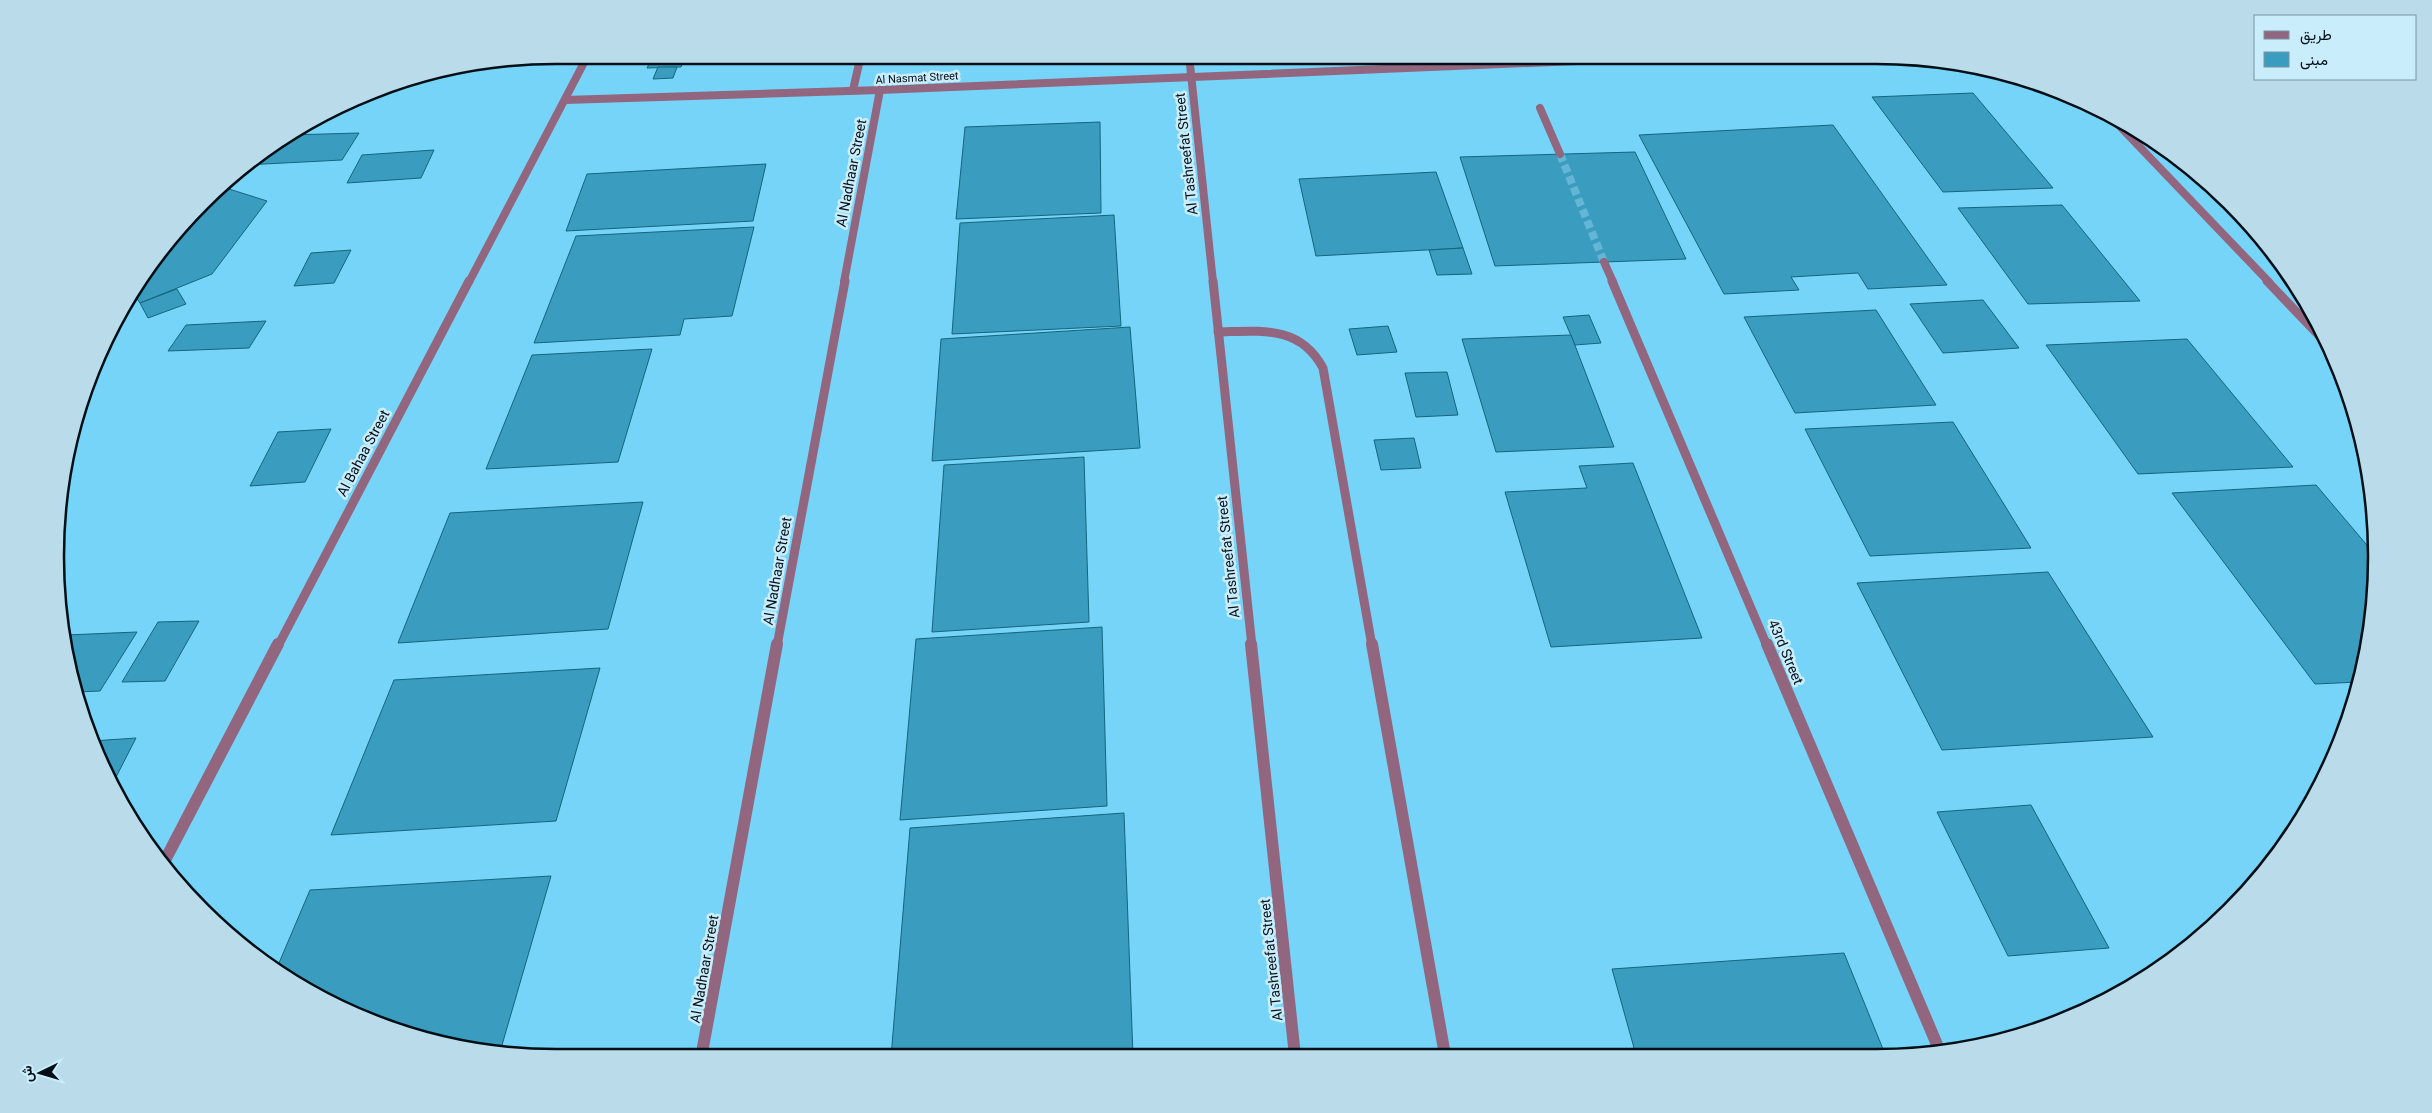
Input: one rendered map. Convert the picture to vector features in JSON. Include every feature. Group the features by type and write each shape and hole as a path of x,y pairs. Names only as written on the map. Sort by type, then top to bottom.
{"street":[{"name":"Al Bahaa Street","path":"167,857 583,64"},
{"path":"854,90 859,64"},
{"name":"Al Tashreefat Street","path":"1190,64 1294,1049"},
{"name":"Al Nasmat Street","path":"565,100 880,90 1493,64"},
{"name":"Al Nadhaar Street","path":"703,1049 880,90"},
{"path":"1540,108 1560,154"},
{"path":"2125,132 2311,327"},
{"name":"43rd Street","path":"1604,262 1937,1045"},
{"path":"1218,332 1285,333 1310,346 1319,357 1323,368 1444,1049"}],"building":[{"path":"649,64 682,64 681,67 647,68"},
{"path":"658,67 677,67 673,78 653,79"},
{"path":"1973,93 2053,188 1943,192 1872,97"},
{"path":"1100,122 1101,213 956,219 965,127"},
{"path":"1833,125 1947,285 1868,289 1858,273 1791,277 1799,290 1724,294 1639,135"},
{"path":"359,133 342,160 259,164 303,135"},
{"path":"434,150 421,178 347,183 362,155"},
{"path":"1635,152 1686,259 1495,266 1460,157"},
{"path":"766,164 753,221 566,231 587,174"},
{"path":"1436,172 1463,248 1316,256 1299,179"},
{"path":"228,189 267,201 212,274 140,303 137,299 166,257 208,208"},
{"path":"2062,205 2140,301 2028,304 1958,208"},
{"path":"1114,215 1121,326 952,334 960,223"},
{"path":"754,227 732,316 684,319 680,335 534,343 576,236"},
{"path":"1463,248 1472,274 1437,275 1429,250"},
{"path":"351,250 334,283 294,286 311,253"},
{"path":"177,289 186,304 148,318 140,303"},
{"path":"1983,300 2019,348 1943,353 1910,304"},
{"path":"1876,310 1936,405 1795,413 1744,317"},
{"path":"1589,315 1601,343 1575,345 1563,317"},
{"path":"266,321 249,348 168,351 186,325"},
{"path":"1388,326 1397,352 1357,355 1349,329"},
{"path":"1130,327 1140,448 932,461 941,339"},
{"path":"1571,335 1614,447 1496,452 1462,339"},
{"path":"2187,339 2293,467 2138,474 2046,345"},
{"path":"652,349 618,462 486,469 532,355"},
{"path":"1447,372 1458,415 1416,417 1405,373"},
{"path":"1953,422 2031,548 1870,556 1805,429"},
{"path":"331,429 305,482 250,486 278,432"},
{"path":"1414,438 1421,468 1381,470 1374,440"},
{"path":"1084,457 1089,622 932,632 944,465"},
{"path":"1633,463 1702,638 1551,647 1505,492 1587,488 1579,466"},
{"path":"2316,485 2368,546 2364,621 2359,653 2351,682 2315,684 2172,493"},
{"path":"643,502 608,629 398,643 450,513"},
{"path":"2048,572 2153,737 1942,750 1857,583"},
{"path":"199,621 165,681 122,682 158,622"},
{"path":"1102,627 1107,806 900,820 916,639"},
{"path":"137,632 100,691 83,692 70,635"},
{"path":"600,668 556,821 331,835 394,680"},
{"path":"136,738 116,777 101,745 99,740"},
{"path":"2031,805 2109,948 2008,956 1937,812"},
{"path":"1124,813 1133,1049 892,1049 910,828"},
{"path":"551,876 502,1046 460,1040 398,1023 368,1012 310,983 279,963 310,890"},
{"path":"1844,953 1883,1049 1634,1049 1612,969"}],"tunnel":[{"path":"1560,154 1604,262"}]}
